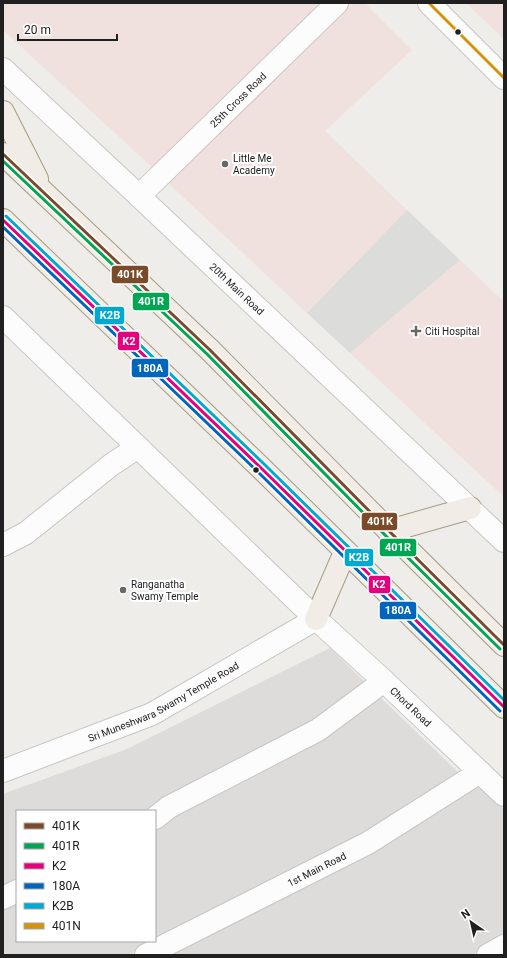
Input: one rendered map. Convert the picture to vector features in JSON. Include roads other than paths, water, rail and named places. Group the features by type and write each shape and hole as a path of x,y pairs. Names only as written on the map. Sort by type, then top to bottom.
{"main road":[{"path":"3,112 44,192"},
{"path":"3,154 210,350 500,641"},
{"path":"5,224 260,467 504,707"},
{"path":"389,531 470,508"},
{"path":"316,619 345,552"}],"street":[{"name":"25th Cross Road","path":"139,196 336,3"},
{"path":"429,3 504,78"},
{"name":"20th Main Road","path":"3,69 470,508"},
{"name":"Chord Road","path":"6,324 138,447 316,619 384,681 504,795"},
{"path":"3,545 26,533 111,465 138,447"},
{"path":"470,508 504,541"},
{"name":"Sri Muneshwara Swamy Temple Road","path":"3,771 152,714 316,619"},
{"path":"156,817 169,807 318,730 384,681"},
{"name":"1st Main Road","path":"146,955 368,843 480,772"},
{"path":"3,898 16,892"},
{"path":"488,955 504,946"}],"place":[{"name":"Little Me Academy","path":"225,164"},
{"name":"Citi Hospital","path":"416,331"},
{"name":"Ranganatha Swamy Temple","path":"123,590"}]}
